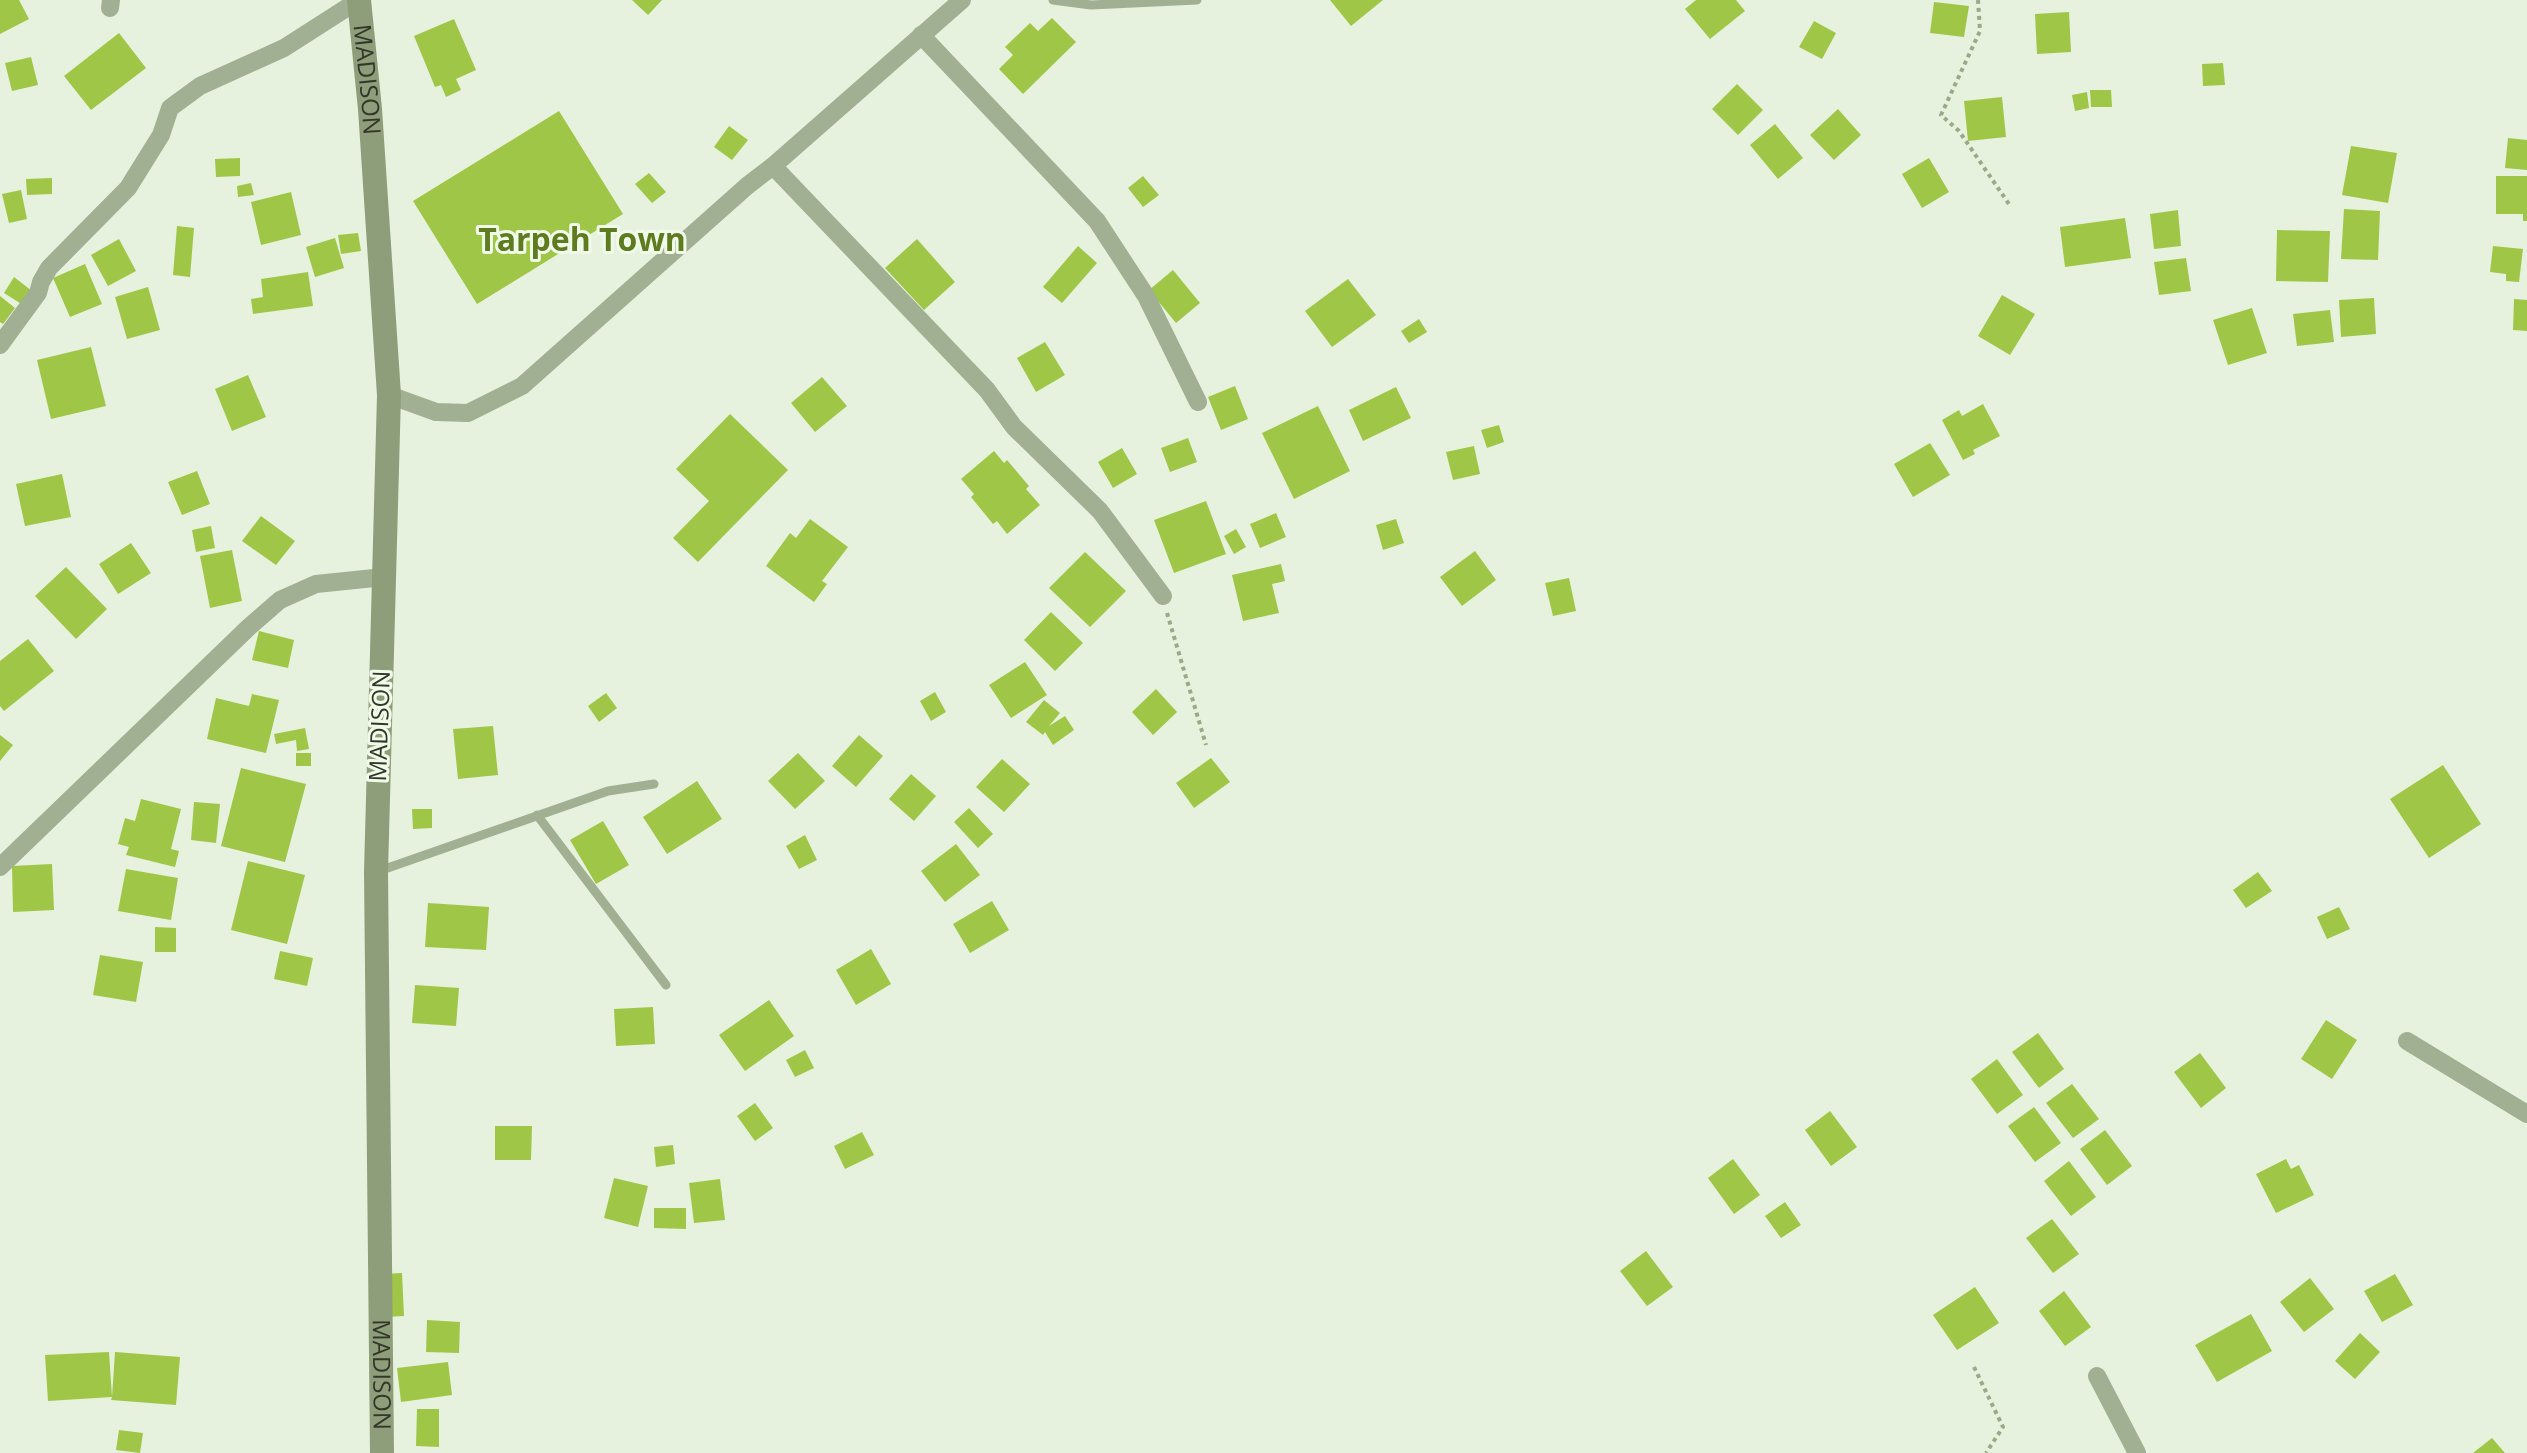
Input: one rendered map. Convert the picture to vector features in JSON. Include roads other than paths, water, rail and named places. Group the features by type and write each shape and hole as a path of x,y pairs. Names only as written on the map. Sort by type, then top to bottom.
{"street":[{"path":"0,345 38,293 49,268 128,188 161,135 170,108 200,86 284,48 359,0"},
{"name":"MADISON","path":"359,0 370,109 389,395 376,872 382,1453"},
{"path":"389,395 436,412 468,413 522,386 962,0"},
{"path":"921,35 1097,221 1146,296 1198,402"},
{"path":"773,166 987,390 1014,427 1100,511 1163,596"},
{"path":"0,867 280,600 316,584 384,577"},
{"path":"2407,1041 2527,1114"},
{"path":"2097,1376 2137,1453"}],"lane":[{"path":"1053,0 1091,5 1197,0"},
{"path":"376,872 608,791 654,784"},
{"path":"537,815 666,985"}],"district":[{"name":"Tarpeh Town","path":"582,240"}]}
